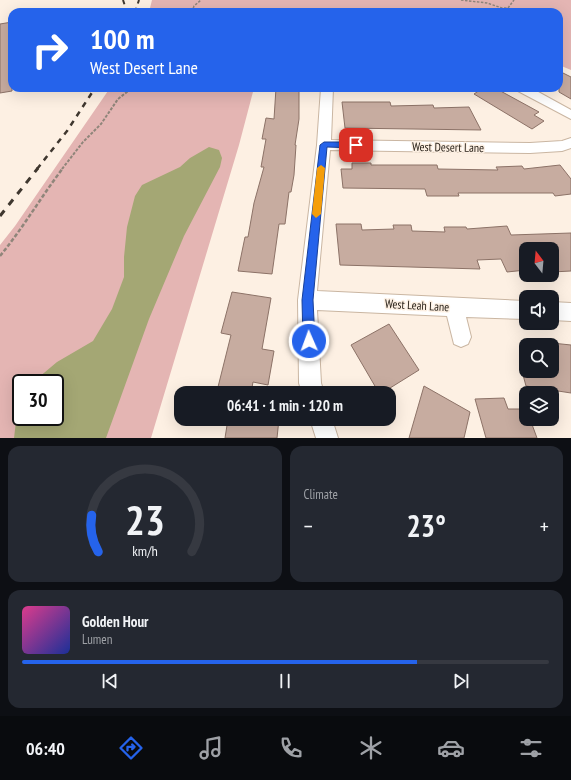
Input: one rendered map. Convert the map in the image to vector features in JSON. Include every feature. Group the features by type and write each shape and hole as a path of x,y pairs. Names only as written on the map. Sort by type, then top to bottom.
{"street":[{"path":"311,386 307,300 324,145 327,92"},
{"path":"529,92 571,115"},
{"name":"West Desert Lane","path":"324,145 530,148 562,146 571,143"},
{"name":"West Leah Lane","path":"307,300 519,310"},
{"path":"454,306 461,337"},
{"path":"559,311 571,312"},
{"path":"323,426 327,438"}],"path":[{"path":"193,8 201,0"},
{"path":"461,0 487,3 502,8 508,8 514,0"},
{"path":"0,256 16,236 45,191 83,142 101,124 118,99 127,92"}],"shaded area":[{"path":"152,0 571,0 571,70 563,67 563,8 150,8"},
{"path":"107,92 253,92 239,145 151,438 0,438 0,245 15,226"},
{"path":"209,147 219,150 222,158 220,167 184,236 149,319 106,438 14,438 15,426 64,426 64,374 43,374 57,362 93,341 112,309 124,277 127,227 135,196 142,185 180,167 190,158"}],"building":[{"path":"8,23 8,92 0,93 0,24"},
{"path":"563,73 571,77 571,99 559,92 563,92"},
{"path":"276,92 299,92 299,119 295,145 294,175 291,192 289,192 285,224 279,224 272,274 238,271 245,237 248,237 254,203 264,167 261,167 266,139 262,139 266,118 274,119"},
{"path":"477,92 502,92 539,112 534,115 544,121 532,129 474,94"},
{"path":"342,102 390,102 391,106 433,105 434,108 469,107 481,130 345,128"},
{"path":"352,163 371,163 371,165 437,165 438,169 498,170 496,167 522,166 524,169 560,165 571,179 571,194 555,196 553,193 458,193 459,196 427,196 425,189 343,188 341,169 352,169"},
{"path":"336,224 361,224 362,230 394,229 393,225 411,225 412,231 445,232 444,227 466,227 467,229 507,226 511,235 571,233 571,271 559,272 559,242 519,242 519,271 507,272 501,259 477,260 480,269 340,265"},
{"path":"232,292 271,298 262,349 274,351 268,385 253,382 252,386 218,386 231,335 221,333"},
{"path":"389,324 419,370 393,386 375,386 351,345"},
{"path":"559,344 571,345 571,393 559,391 559,386 526,386 524,378 559,378"},
{"path":"424,386 470,412 464,438 409,438"},
{"path":"504,398 508,409 519,409 519,426 533,426 537,438 486,438 475,399"},
{"path":"227,426 278,426 277,438 225,438"}],"railway":[{"path":"123,0 126,8"},
{"path":"136,8 139,0"},
{"path":"37,169 67,131 92,92"},
{"path":"0,216 38,168"}],"slow traffic":[{"path":"316,214 321,168"}],"route":[{"path":"309,341 307,300 324,145 356,145"}]}
